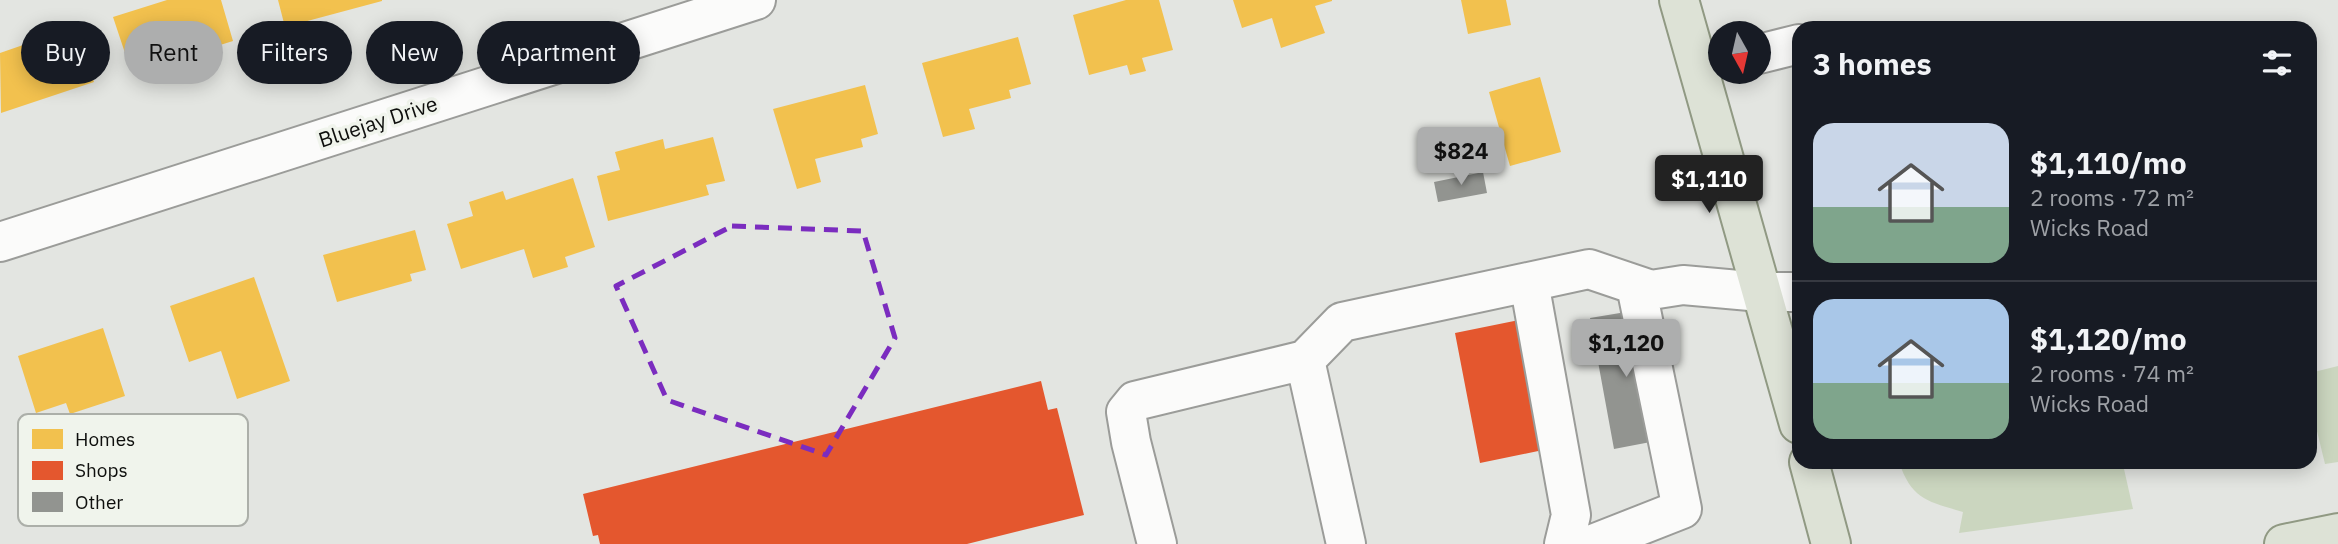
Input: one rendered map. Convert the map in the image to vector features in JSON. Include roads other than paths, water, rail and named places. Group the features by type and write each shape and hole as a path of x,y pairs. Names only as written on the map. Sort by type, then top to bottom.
{"main road":[{"path":"1679,0 1708,64"},
{"path":"1713,84 1761,292 1792,400"},
{"path":"1812,469 1831,544"},
{"path":"2284,544 2338,533"}],"street":[{"name":"Bluejay Drive","path":"0,243 757,0"},
{"path":"1771,51 1792,46"},
{"path":"1157,544 1126,412 1135,401 1305,360 1342,322 1589,269 1651,290 1683,285 1792,292"},
{"path":"1529,282 1572,515 1564,544"},
{"path":"1593,544 1682,509 1636,286"},
{"path":"1305,360 1346,544"}]}
